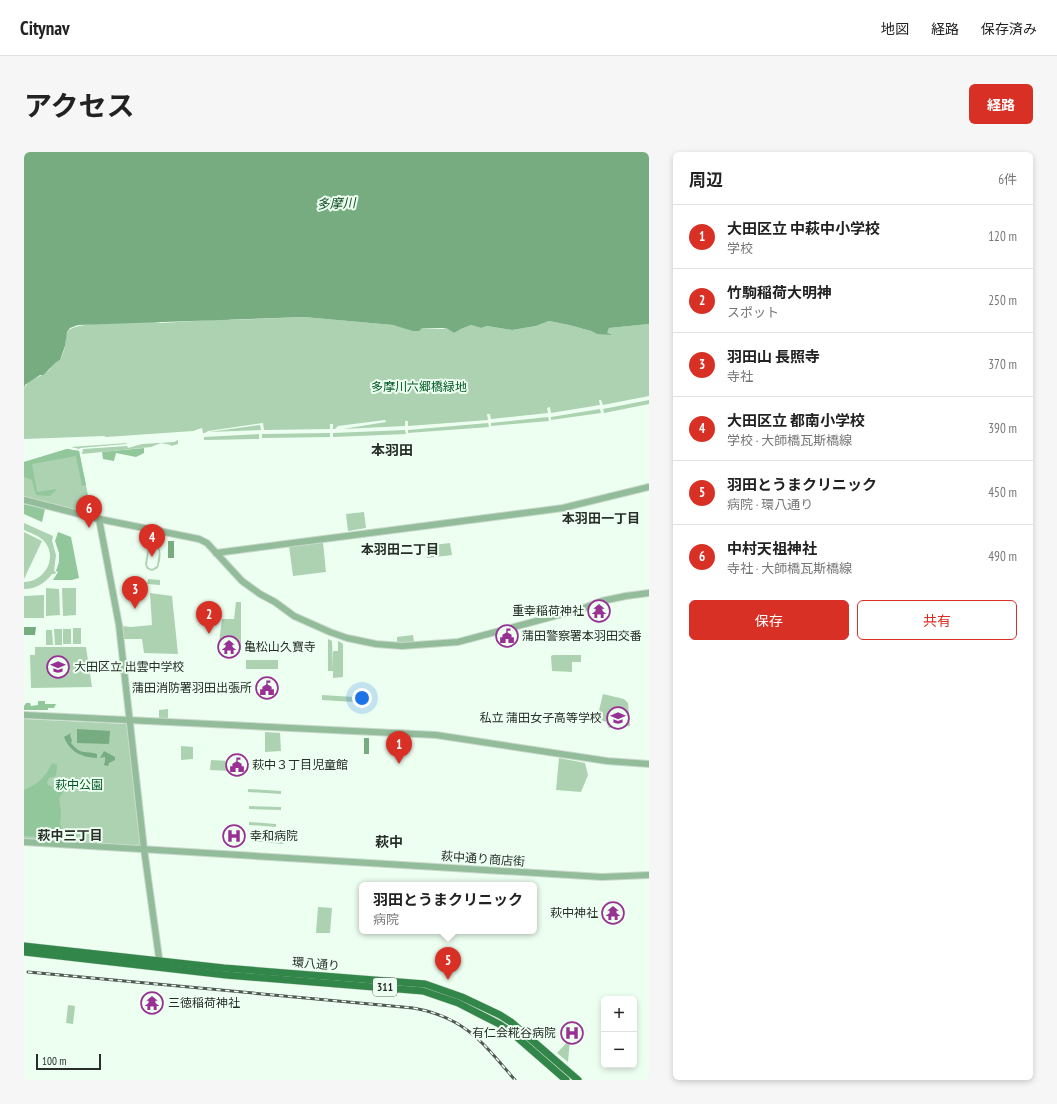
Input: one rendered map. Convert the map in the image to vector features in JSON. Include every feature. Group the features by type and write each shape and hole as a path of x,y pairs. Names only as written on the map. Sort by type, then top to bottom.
{"main road":[{"name":"環八通り","path":"24,946 226,974 423,991 458,1003 499,1024 511,1032 566,1080"},
{"name":"環八通り","path":"24,952 425,984 462,997 512,1022 578,1080"}],"street":[{"path":"216,553 563,508 649,487"},
{"path":"24,500 99,519 199,539 207,543 242,581 294,616 347,638 385,645 402,646 463,641 581,609 602,601 626,596 649,594"},
{"path":"99,519 119,625 144,849 160,964"},
{"path":"24,715 436,735 607,761 649,764"},
{"name":"萩中通り商店街","path":"24,842 602,877 649,875"}],"green space":[{"name":"多摩川六郷橋緑地","path":"304,317 402,327 446,328 454,333 471,325 481,328 487,326 512,330 536,326 549,321 569,325 597,334 606,333 609,328 649,324 649,396 603,405 601,400 599,400 600,405 551,413 550,407 547,408 548,413 491,419 490,414 487,414 488,420 408,426 408,421 405,421 405,426 343,429 386,422 385,420 338,426 335,429 333,429 333,424 330,424 330,429 264,430 263,423 208,431 205,433 203,433 202,428 193,431 106,437 24,439 24,389 28,383 50,370 55,363 60,360 65,348 67,333 73,328 83,325 122,322 161,323"},
{"path":"649,400 649,404 604,413 603,409"},
{"path":"600,409 601,413 551,420 551,417"},
{"path":"548,417 549,421 491,426 491,423"},
{"path":"488,423 489,427 408,433 408,430"},
{"path":"260,425 261,430 209,432"},
{"path":"405,430 406,434 333,437 333,433"},
{"path":"330,433 330,437 262,438 262,434"},
{"path":"259,434 259,439 204,440 204,437"},
{"path":"178,440 178,444 171,446 161,443 151,447 82,454 83,449 127,446 128,448 142,444 174,442"},
{"path":"127,443 79,449 71,447"},
{"path":"67,449 79,451 92,515 24,498 24,462"},
{"path":"364,512 366,528 348,531 346,514"},
{"path":"24,523 53,536 52,541 56,555 54,571 56,572 40,585 24,589 24,582 31,581 43,574 50,561 50,555 44,541 24,530"},
{"path":"24,532 42,541 24,579"},
{"path":"323,542 326,572 293,576 289,546"},
{"path":"450,543 452,555 427,558 425,546"},
{"path":"151,545 157,545 160,550 158,568 152,571 147,569 145,564 148,548","holes":["153,547 157,548 159,551 157,566 152,569 147,565 149,549"]},
{"path":"148,579 160,580 160,585 147,584"},
{"path":"46,588 59,589 60,615 46,616"},
{"path":"62,588 76,588 76,615 63,616"},
{"path":"150,593 172,596 178,654 144,653 142,639 123,639 122,626 131,627 152,625"},
{"path":"44,595 44,618 24,618 24,596"},
{"path":"236,602 241,602 241,650 235,650 235,643 219,642 222,619 234,619"},
{"path":"73,628 81,628 81,644 73,644"},
{"path":"54,629 62,629 62,645 55,645"},
{"path":"63,629 71,629 71,644 63,644"},
{"path":"46,630 52,630 53,645 46,645"},
{"path":"413,635 414,642 397,642 397,637"},
{"path":"328,639 332,641 333,671 328,671"},
{"path":"338,641 343,645 343,677 333,678 333,651 338,651"},
{"path":"35,647 86,647 92,687 31,688 30,655 35,655"},
{"path":"581,655 581,662 572,662 572,672 552,671 551,656"},
{"path":"246,660 278,660 278,669 246,669"},
{"path":"603,694 624,699 628,703 630,726 609,728 606,722 597,719"},
{"path":"322,695 354,697 354,702 322,700"},
{"path":"168,709 168,719 159,718 159,710"},
{"name":"萩中公園","path":"24,719 128,725 141,846 24,840"},
{"path":"265,732 280,733 281,751 265,752"},
{"path":"181,746 193,747 193,759 181,760"},
{"path":"559,758 585,763 588,775 581,792 556,790"},
{"path":"211,760 231,761 231,771 210,770"},
{"path":"248,789 281,791 281,794 248,792"},
{"path":"249,806 281,807 281,810 249,809"},
{"path":"249,822 276,824 276,827 249,825"},
{"path":"251,841 283,841 283,844"},
{"path":"318,907 332,908 330,933 316,933"},
{"path":"68,1005 75,1006 73,1024 66,1023"},
{"path":"570,1039 568,1062 557,1053"}],"shaded area":[{"path":"144,448 144,453 136,457 116,453 114,461 103,459 102,452"},
{"path":"67,449 79,451 86,485 82,486 76,456 32,464 37,492 57,489 50,496 36,495 32,480 24,477 24,462"},
{"path":"24,504 45,509 42,522 24,514"},
{"path":"58,532 71,537 79,578 72,580 53,580 58,572 56,571 59,562 59,553 55,541"},
{"path":"38,701 45,701 45,704 56,704 54,708 48,708 48,710 24,710 26,703 30,703 31,706 38,705"},
{"path":"52,763 57,765 56,776 49,778 47,782 48,785 53,787 58,784 65,789 59,798 61,812 60,824 63,832 54,838 24,836 24,790 41,780"}],"water":[{"name":"多摩川","path":"24,152 649,152 649,324 609,328 607,333 612,335 597,334 569,325 549,321 536,326 512,330 487,326 481,328 471,325 454,333 446,328 422,328 419,331 413,331 393,325 304,317 78,325 70,328 67,332 65,346 60,360 43,375 40,375 25,385 24,389"},
{"path":"168,541 174,541 174,558 168,558"},
{"path":"24,627 36,627 35,635 24,635"},
{"path":"77,729 110,731 109,744 77,743"},
{"path":"71,733 71,743 78,750 97,754 97,758 81,755 73,750 66,742 64,737"},
{"path":"364,738 369,738 369,754 364,754"},
{"path":"104,751 115,757 115,760 109,763 108,766 104,765 105,757 100,758"}],"railway":[{"path":"28,972 413,1008 431,1012 460,1025 482,1043 515,1080"}],"place":[{"name":"中村天祖神社","path":"89,528"},
{"name":"大田区立 都南小学校","path":"152,557"},
{"name":"羽田山 長照寺","path":"135,609"},
{"name":"重幸稲荷神社","path":"599,611"},
{"name":"竹駒稲荷大明神","path":"209,634"},
{"name":"蒲田警察署本羽田交番","path":"507,636"},
{"name":"亀松山久寶寺","path":"229,647"},
{"name":"大田区立 出雲中学校","path":"58,667"},
{"name":"蒲田消防署羽田出張所","path":"267,688"},
{"name":"私立 蒲田女子高等学校","path":"618,718"},
{"name":"大田区立 中萩中小学校","path":"399,764"},
{"name":"萩中３丁目児童館","path":"237,765"},
{"name":"幸和病院","path":"234,836"},
{"name":"萩中神社","path":"613,913"},
{"name":"羽田とうまクリニック","path":"448,980"},
{"name":"三徳稲荷神社","path":"152,1003"},
{"name":"有仁会糀谷病院","path":"572,1033"}],"district":[{"name":"本羽田","path":"392,450"},
{"name":"本羽田一丁目","path":"601,518"},
{"name":"本羽田二丁目","path":"400,549"},
{"name":"萩中三丁目","path":"70,835"},
{"name":"萩中","path":"389,842"}]}
